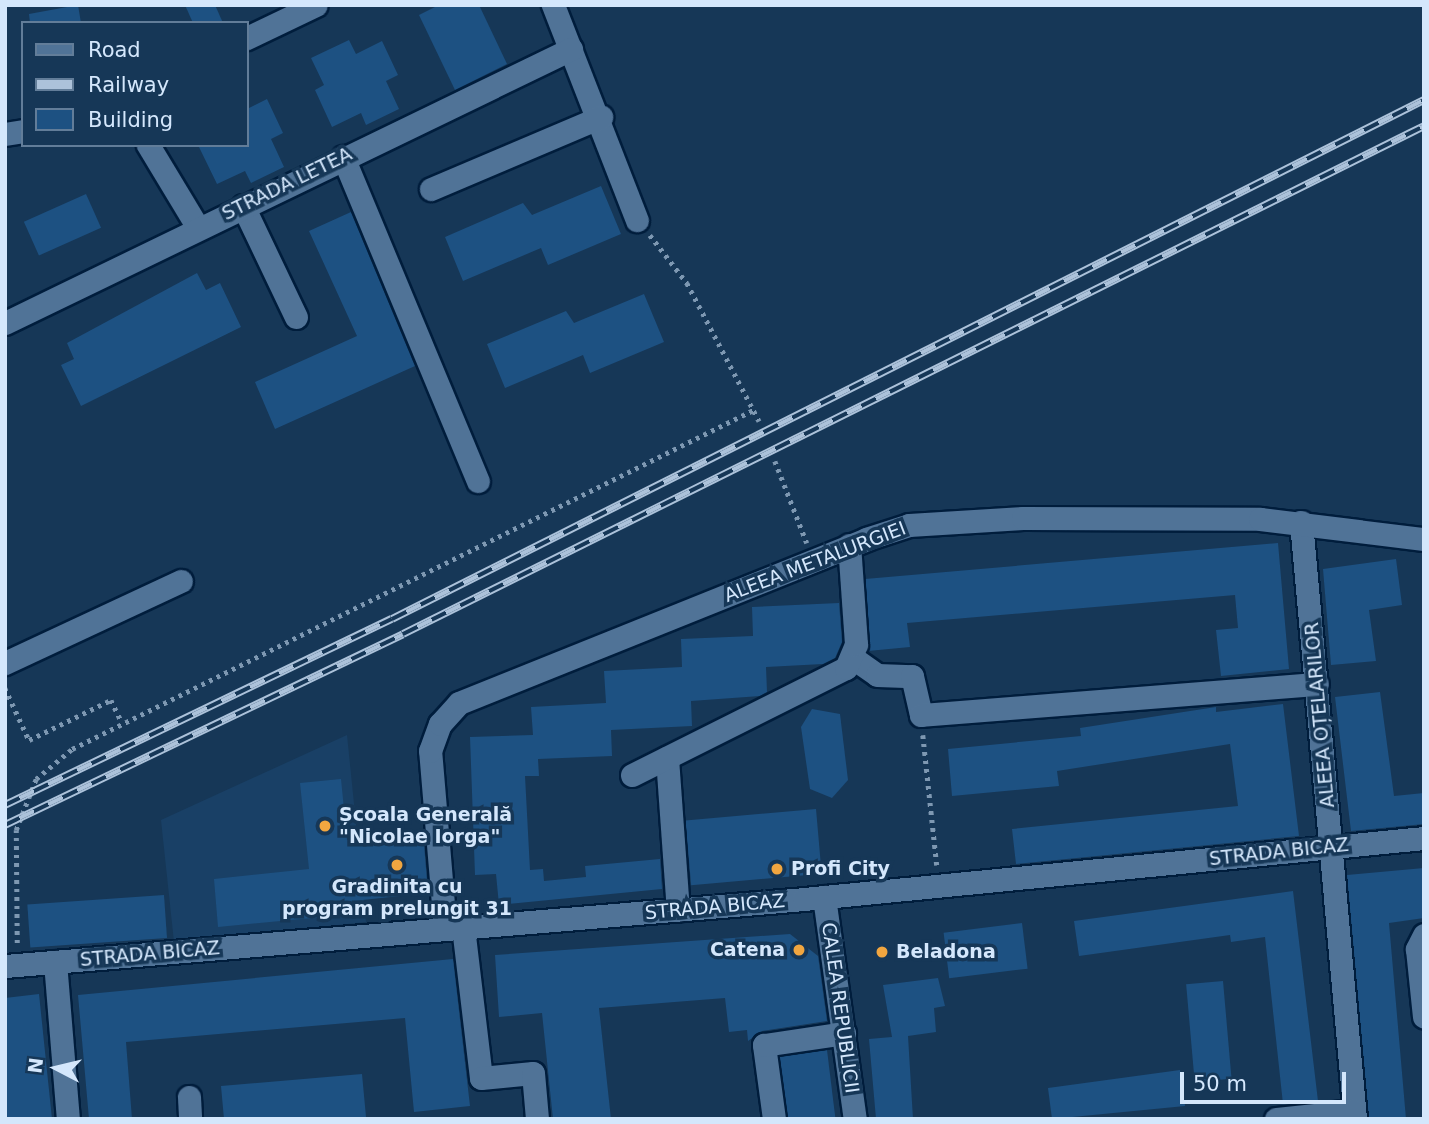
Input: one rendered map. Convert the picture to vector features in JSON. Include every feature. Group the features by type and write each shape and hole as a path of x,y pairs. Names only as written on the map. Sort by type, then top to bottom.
{"street":[{"path":"248,38 316,5"},
{"path":"553,5 600,117 637,220"},
{"name":"STRADA LETEA","path":"5,323 343,157 571,49"},
{"path":"431,189 600,117"},
{"path":"149,147 198,228"},
{"path":"343,157 478,481"},
{"path":"243,206 296,317"},
{"name":"ALEEA METALURGIEI","path":"537,1119 533,1073 481,1078 454,927 430,751 440,724 459,703 849,545 909,525 957,519 1301,522 1424,539"},
{"name":"ALEEA OȚELARILOR","path":"1301,522 1355,1115"},
{"path":"632,775 846,668 853,658 849,545"},
{"path":"5,663 181,581"},
{"path":"853,658 877,675 912,676 921,715 1317,684"},
{"path":"667,758 678,910"},
{"name":"STRADA BICAZ","path":"11,966 939,887 1424,838"},
{"name":"CALEA REPUBLICII","path":"824,897 855,1119"},
{"path":"1424,935 1417,948 1424,1017"},
{"path":"55,962 68,1119"},
{"path":"774,1119 764,1045 844,1033"},
{"path":"1276,1119 1355,1115"}],"path":[{"path":"637,220 687,284 759,421"},
{"path":"11,966 16,830 36,779 72,749 753,410"},
{"path":"775,461 813,560"},
{"path":"5,688 29,740 111,699 122,723"},
{"path":"921,715 939,887"}],"shaded area":[{"path":"347,735 366,922 174,942 161,820"}],"building":[{"path":"78,5 81,21 30,21 29,14"},
{"path":"185,5 215,5 222,21 192,21"},
{"path":"439,5 479,5 507,64 455,90 419,15"},
{"path":"349,40 356,54 382,41 398,75 386,81 399,109 366,125 361,113 332,127 315,90 324,85 311,58"},
{"path":"267,99 283,133 271,139 284,167 251,183 245,171 217,184 199,147 248,147 248,108"},
{"path":"601,186 621,234 548,265 541,248 463,281 445,237 523,203 532,215"},
{"path":"86,194 101,228 39,255 24,222"},
{"path":"351,212 415,366 275,429 255,382 357,336 309,231"},
{"path":"197,273 206,290 220,283 241,327 81,406 61,365 74,359 67,343"},
{"path":"644,294 664,342 590,373 583,355 505,388 487,344 566,311 574,323"},
{"path":"1278,543 1289,669 1221,676 1216,630 1238,628 1235,595 907,623 910,647 868,651 865,579"},
{"path":"1396,559 1402,605 1369,610 1376,661 1331,665 1323,569"},
{"path":"839,603 842,642 835,658 823,664 766,667 767,692 760,696 691,701 692,726 611,730 612,756 538,759 539,776 525,776 530,870 543,869 544,881 586,877 585,866 660,859 662,889 499,905 496,874 475,875 470,737 533,735 531,707 606,703 604,671 682,667 681,639 753,636 752,607"},
{"path":"1380,692 1394,796 1424,793 1424,824 1351,831 1335,697"},
{"path":"1283,704 1299,836 1016,864 1012,829 1238,806 1230,744 1057,771 1059,786 952,796 948,749 1081,736 1080,728 1216,707 1216,712"},
{"path":"812,709 840,714 848,780 832,798 810,789 801,727"},
{"name":"Școala Generală \"Nicolae Iorga\"","path":"341,779 347,840 423,832 428,893 353,901 354,914 218,927 214,879 309,869 300,783"},
{"path":"816,809 822,874 691,885 685,820"},
{"path":"1424,868 1424,918 1389,923 1406,1119 1369,1119 1347,875"},
{"path":"1293,891 1318,1101 1283,1104 1265,937 1231,942 1230,935 1079,956 1074,921"},
{"path":"164,895 167,938 30,947 27,905"},
{"path":"1022,923 1028,969 949,978 944,933"},
{"path":"790,934 818,956 827,1021 762,1031 748,1041 747,1030 729,1032 725,998 599,1008 611,1119 553,1119 542,1013 499,1017 495,955"},
{"path":"453,959 470,1106 414,1112 405,1018 126,1042 132,1119 89,1119 78,995"},
{"path":"938,978 945,1006 934,1008 936,1032 908,1036 913,1119 876,1119 869,1039 892,1037 883,985"},
{"path":"1223,981 1232,1079 1195,1082 1186,984"},
{"path":"39,994 52,1119 7,1119 5,998"},
{"path":"827,1050 835,1118 787,1119 779,1056"},
{"path":"1180,1070 1185,1106 1052,1119 1048,1088"},
{"path":"362,1074 366,1117 224,1119 221,1086"}],"railway":[{"path":"5,805 392,619 1424,100"},
{"path":"5,825 403,634 1424,126"}],"place":[{"name":"Școala Generală \"Nicolae Iorga\"","path":"325,826"},
{"name":"Gradinita cu program prelungit 31","path":"397,865"},
{"name":"Profi City","path":"777,869"},
{"name":"Catena","path":"799,950"},
{"name":"Beladona","path":"882,952"}]}
